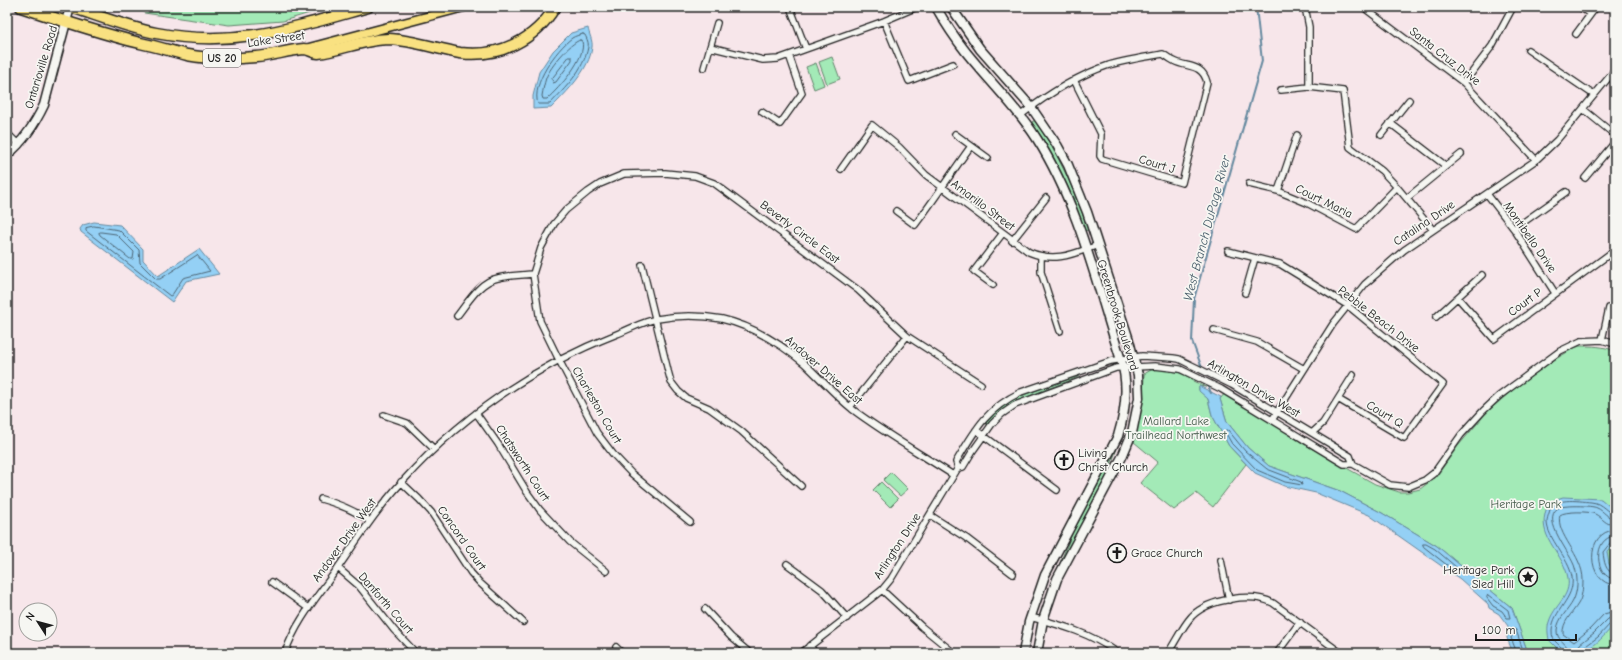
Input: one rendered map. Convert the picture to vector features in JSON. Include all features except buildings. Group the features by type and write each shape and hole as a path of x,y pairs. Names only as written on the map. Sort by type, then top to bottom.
{"highway":[{"name":"Lake Street","path":"21,7 67,22 188,55 214,58 255,57 305,49"},
{"name":"Lake Street","path":"71,7 124,25 154,32 200,38 232,38 263,35 291,29 368,7"},
{"path":"305,49 316,53 369,41 388,39 402,40 461,53 482,53 501,50 518,43 532,34 544,22 555,7"}],"main road":[{"name":"Ontarioville Road","path":"7,155 20,145 38,119 44,105 71,7"},
{"name":"Lake Street","path":"305,49 464,7"},
{"name":"Greenbrook Boulevard","path":"936,7 966,53 1020,114 1038,139 1060,180 1086,250 1125,377 1126,401 1118,436 1045,575 1030,617 1024,653"},
{"name":"Greenbrook Boulevard","path":"951,7 980,49 1031,106 1068,165 1082,197 1136,366 1139,398 1132,433 1122,457 1057,580 1043,620 1036,653"}],"street":[{"path":"790,7 806,49"},
{"path":"710,47 763,60 778,59 884,21 917,7"},
{"path":"1305,7 1309,27 1309,87"},
{"path":"1464,83 1492,46 1513,7"},
{"path":"1580,7 1590,14"},
{"path":"1576,34 1596,7"},
{"name":"Santa Cruz Drive","path":"1367,10 1464,83 1536,160"},
{"path":"884,21 909,81 952,64"},
{"path":"704,68 717,22"},
{"path":"1528,50 1594,95"},
{"name":"Court J","path":"1163,54 1174,61 1199,69 1206,75 1207,82 1182,183 1102,159 1100,156 1101,134 1074,80 1108,66 1163,54"},
{"path":"762,112 780,124 802,93 789,55"},
{"name":"Catalina Drive","path":"1272,420 1333,324 1365,284 1404,250 1536,160 1557,140 1615,70"},
{"path":"1020,114 1060,87 1074,80"},
{"path":"1281,90 1309,87 1343,91 1350,147 1382,171 1407,198 1433,230"},
{"path":"1381,135 1409,100"},
{"path":"1583,109 1615,135"},
{"path":"1390,123 1446,166"},
{"name":"Amarillo Street","path":"841,169 872,125 899,147 922,172 1012,241 1029,252 1041,257 1063,257 1098,245"},
{"path":"7,133 20,145"},
{"path":"955,134 988,158"},
{"path":"1278,191 1297,135"},
{"path":"1585,178 1615,142"},
{"path":"896,211 915,225 971,146"},
{"path":"1407,198 1461,154"},
{"name":"Beverly Circle East","path":"533,274 541,248 554,224 566,210 588,192 605,182 624,174 665,172 695,176 720,186 858,290 907,336 981,384"},
{"name":"Court Maria","path":"1249,184 1278,191 1307,203 1356,229 1397,187"},
{"path":"1514,229 1566,192"},
{"name":"Montibello Drive","path":"1487,194 1514,229 1555,293"},
{"path":"1012,241 1046,198"},
{"path":"993,285 974,271 1003,233"},
{"name":"Court P","path":"1458,298 1494,339 1615,250"},
{"name":"Pebble Beach Drive","path":"1228,251 1280,264 1347,305 1443,384"},
{"path":"1041,257 1041,272 1060,331"},
{"path":"1245,293 1255,258"},
{"path":"642,265 668,371 672,382 678,391 686,398 709,408 741,431 801,486"},
{"path":"457,316 471,297 489,282 497,278 533,274"},
{"name":"Charleston Court","path":"533,274 540,321 597,433 613,454 642,484 690,522"},
{"path":"1436,317 1482,275"},
{"path":"1602,340 1609,308"},
{"name":"Andover Drive East","path":"434,449 476,413 513,387 559,360 601,340 655,319 689,316 722,319 745,326 769,338 791,353 850,407 953,475"},
{"path":"1214,330 1257,342 1304,369"},
{"path":"850,407 907,336"},
{"name":"Arlington Drive West","path":"1136,366 1170,367 1180,369 1221,389 1344,464 1353,464 1390,485 1408,487 1425,480 1434,473 1469,426 1499,396 1565,349 1581,341 1602,340 1615,344"},
{"name":"Arlington Drive West","path":"1134,357 1142,356 1173,358 1190,364 1232,385 1350,456 1353,464"},
{"name":"Arlington Drive","path":"802,653 882,590 891,579 953,475 958,468 963,467 983,436 1002,414 1015,405 1116,368 1134,357"},
{"name":"Arlington Drive","path":"958,468 956,462 976,430 991,410 1015,395 1112,361 1136,366"},
{"path":"1312,433 1323,423 1353,375"},
{"name":"Court Q","path":"1338,399 1404,438 1443,384"},
{"name":"Chatsworth Court","path":"476,413 498,444 527,492 540,510 570,542 606,571"},
{"path":"384,415 407,423 434,449"},
{"path":"976,430 1057,490"},
{"name":"Andover Drive West","path":"285,653 308,608 338,568 370,521 401,482 434,449"},
{"name":"Concord Court","path":"401,482 431,512 471,573 523,622"},
{"path":"321,499 342,505 370,521"},
{"path":"930,515 966,538 1013,574"},
{"path":"1221,560 1229,600"},
{"path":"787,564 822,590 847,618"},
{"name":"Danforth Court","path":"338,568 359,586 394,630 416,653"},
{"path":"272,582 308,608"},
{"path":"882,590 922,627 954,653"},
{"path":"1168,653 1186,624 1196,612 1207,606 1229,600 1249,597 1263,599 1273,603 1342,653"},
{"path":"705,609 731,637 750,653"},
{"path":"1030,617 1082,632 1097,639 1118,653"},
{"path":"1277,653 1300,622"},
{"path":"810,646 816,653"},
{"path":"616,647 622,653"}],"green space":[{"path":"147,7 330,7 283,21 229,25 144,13"},
{"path":"832,57 840,79 827,84 819,62"},
{"path":"816,63 824,85 814,89 806,67"},
{"path":"1035,120 1065,173 1088,230 1084,231 1061,175 1048,148 1032,122"},
{"name":"Heritage Park","path":"1580,346 1602,347 1615,351 1615,653 1528,653 1512,608 1437,546 1382,513 1340,491 1269,466 1248,448 1227,422 1220,399 1225,393 1304,444 1375,484 1399,492 1408,492 1420,489 1436,477 1458,446 1488,411 1515,388 1554,360"},
{"name":"Mallard Lake Trailhead Northwest","path":"1163,369 1177,372 1194,379 1193,381 1206,387 1199,386 1199,390 1208,399 1212,415 1229,446 1246,464 1213,507 1196,493 1174,510 1140,483 1158,462 1134,442 1143,400 1144,374 1151,370"},
{"path":"1080,376 1007,407 987,424 985,424 996,410 1014,399 1070,378"},
{"path":"1121,438 1107,475 1057,570 1074,529 1112,459"},
{"path":"891,472 908,489 900,496 883,480"},
{"path":"881,482 898,499 890,507 873,490"}],"water":[{"path":"588,28 592,47 587,64 582,72 570,88 551,108 533,109 533,96 539,72 553,51 571,33"},
{"path":"94,222 120,225 143,249 143,260 158,276 199,249 219,274 186,281 172,302 81,232 80,229 83,225"},
{"path":"1199,386 1221,397 1220,399 1227,422 1248,448 1269,466 1340,491 1382,513 1437,546 1512,608 1528,653 1513,653 1507,638 1508,626 1499,614 1489,608 1488,604 1460,579 1369,515 1316,493 1284,486 1255,473 1229,446 1212,415 1208,399 1199,391"},
{"path":"1563,497 1601,499 1615,511 1615,543 1607,552 1609,564 1615,571 1615,624 1592,647 1570,653 1561,652 1549,640 1548,631 1548,624 1551,616 1565,596 1568,578 1566,569 1546,531 1544,523 1545,514 1547,507 1551,502"}],"waterway":[{"name":"West Branch DuPage River","path":"1202,368 1192,341 1194,299 1262,61 1256,7"},
{"name":"West Branch DuPage River","path":"1207,384 1211,393"}],"place":[{"name":"Living Christ Church","path":"1064,460"},
{"name":"Grace Church","path":"1117,553"},
{"name":"Heritage Park Sled Hill","path":"1528,577"}]}
